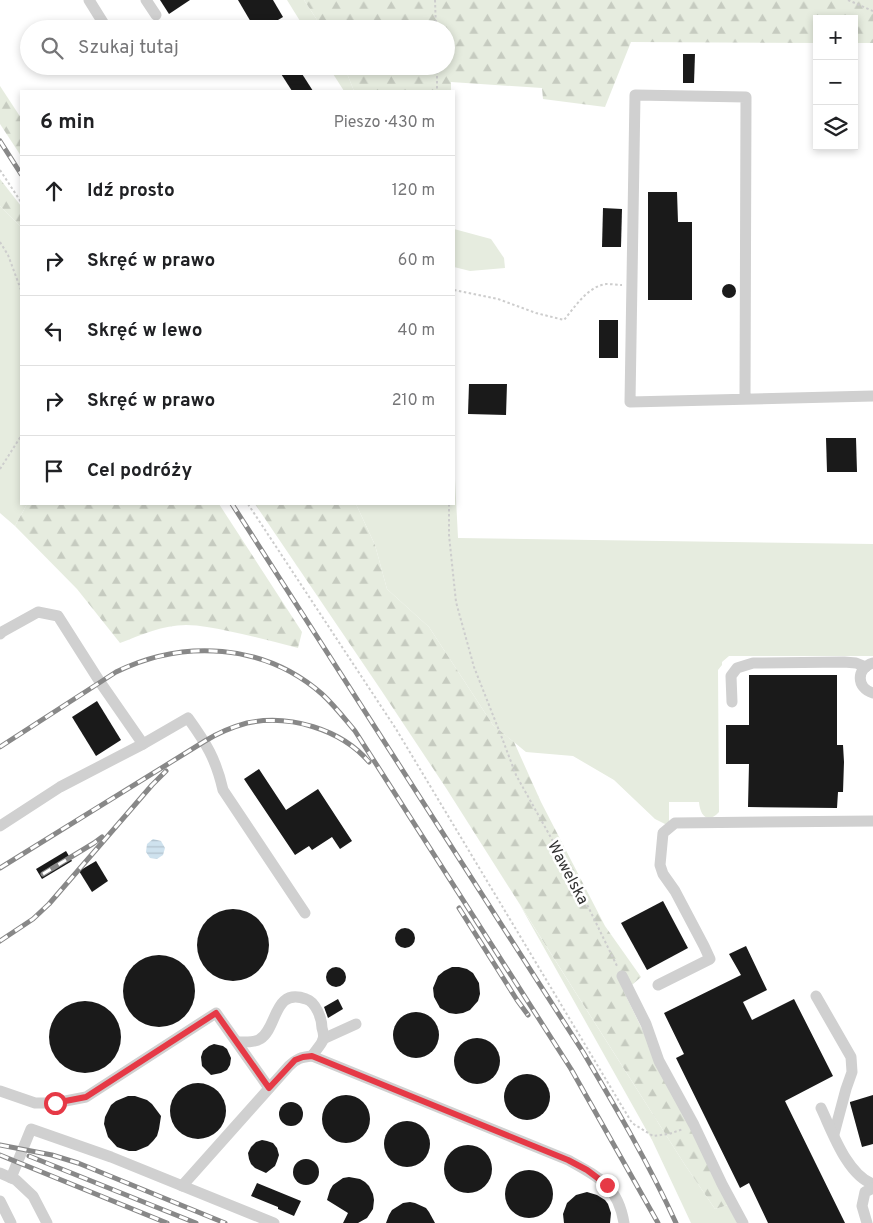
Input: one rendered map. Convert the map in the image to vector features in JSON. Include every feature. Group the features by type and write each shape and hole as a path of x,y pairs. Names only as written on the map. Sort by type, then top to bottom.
{"lane":[{"path":"89,0 101,20"},
{"path":"146,0 156,16"},
{"path":"745,399 746,98 635,95 630,402 873,396"},
{"path":"0,634 38,612 58,616 100,682 143,744"},
{"path":"732,702 730,676 737,668 753,662 844,662 869,665"},
{"path":"869,665 861,672 861,682 864,688 873,693"},
{"path":"0,826 60,787 143,744 188,718 205,741 214,758 224,790 305,913"},
{"path":"658,985 710,960 675,891 663,874 660,865 663,833 675,823 873,821"},
{"path":"622,976 646,1024 660,1061 743,1223"},
{"path":"816,996 851,1057 852,1072 834,1134"},
{"path":"237,1042 258,1041 266,1034 279,1006 290,998 302,997 310,1000 317,1011 322,1025 323,1039"},
{"path":"0,1091 34,1103 55,1103 86,1097 216,1013 269,1088"},
{"path":"312,1056 323,1039 356,1024"},
{"path":"182,1186 295,1060 312,1056 568,1160 587,1170 607,1185 616,1197 624,1223"},
{"path":"821,1108 852,1168 867,1182 873,1184"},
{"path":"11,1178 31,1129 111,1157 274,1223"},
{"path":"0,1173 16,1180 33,1196 47,1223"},
{"path":"867,1223 862,1206 865,1192 873,1188"},
{"path":"0,1201 11,1223"}],"path":[{"path":"435,0 436,20"},
{"path":"848,0 873,10"},
{"path":"437,75 437,90"},
{"path":"0,170 20,200"},
{"path":"0,242 8,255 20,287"},
{"path":"455,290 498,299 536,313 564,320 590,290 605,284 632,285"},
{"path":"0,469 20,438"},
{"path":"249,505 396,729 632,1123 653,1136 669,1134 694,1125"},
{"name":"Wawelska","path":"449,505 448,536 456,602 474,667 516,775 579,888 622,976"}],"green space":[{"path":"287,0 304,0 317,20 299,20"},
{"path":"304,0 873,0 873,43 858,43 858,15 813,15 813,43 631,42 605,107 543,99 542,88 451,82 451,90 354,90 348,75 455,75 455,20 317,20"},
{"path":"334,75 348,75 354,90 343,90"},
{"path":"0,86 20,116 20,154 0,124"},
{"path":"0,179 20,205 20,226 0,206"},
{"path":"0,206 20,226 20,505 26,505 15,526 0,513"},
{"path":"455,229 491,239 504,258 505,268 470,271 455,267"},
{"path":"455,479 458,538 873,544 873,656 729,656 722,662 718,670 719,812 715,816 708,818 701,811 699,802 669,802 669,826 655,819 614,780 573,756 526,752 493,725 429,627 387,589 375,545 356,505 455,505"},
{"path":"26,505 220,505 302,632 298,648 228,631 191,625 177,625 161,629 120,643 77,589 15,526"},
{"path":"256,505 356,505 375,545 387,589 429,627 493,725 514,742 541,802 605,926 641,977 624,992 728,1205 715,1209 685,1165 446,788"},
{"path":"520,905 715,1209 728,1205 737,1223 691,1223 652,1140"}],"water":[{"path":"153,839 161,841 165,848 163,855 157,859 150,858 146,852 147,844"}],"building":[{"path":"160,0 190,0 169,14"},
{"path":"238,0 273,0 283,17 278,20 250,20"},
{"path":"683,54 695,54 694,83 683,83"},
{"path":"282,75 303,75 312,90 291,90"},
{"path":"648,192 677,192 678,222 692,222 692,300 648,300"},
{"path":"603,208 622,209 621,247 602,247"},
{"path":"729,284 734,286 736,291 734,296 729,298 724,296 722,291 724,286"},
{"path":"599,320 618,320 618,358 599,358"},
{"path":"469,384 507,384 506,415 468,414"},
{"path":"826,438 856,438 857,472 827,472"},
{"path":"749,675 837,675 837,745 843,745 844,762 843,792 838,792 837,808 748,807 749,764 726,764 726,725 749,725"},
{"path":"97,701 121,740 96,756 72,717"},
{"path":"259,769 286,810 318,789 352,841 340,849 332,837 312,850 309,846 295,855 244,779"},
{"path":"66,851 72,861 42,879 36,869"},
{"path":"96,861 108,881 92,892 79,871"},
{"path":"663,901 688,948 647,970 621,923"},
{"path":"233,909 247,912 259,919 266,931 269,945 266,959 259,971 247,978 233,981 219,978 207,971 200,959 197,945 200,931 207,919 219,912"},
{"path":"401,928 409,928 415,934 415,942 409,948 401,948 395,942 395,934"},
{"path":"746,946 767,990 743,1002 752,1020 794,999 833,1076 785,1101 845,1223 768,1223 749,1183 740,1188 676,1058 684,1054 664,1013 741,975 729,954"},
{"path":"159,955 173,958 185,965 192,977 195,991 192,1005 185,1017 173,1024 159,1027 145,1024 133,1017 126,1005 123,991 126,977 133,965 145,958"},
{"path":"336,967 343,970 346,977 343,984 336,987 329,984 326,977 329,970"},
{"path":"452,967 467,969 473,973 479,983 480,994 478,1001 470,1010 463,1013 449,1013 440,1008 434,997 433,988 438,976"},
{"path":"338,999 343,1009 328,1018 324,1007"},
{"path":"85,1001 99,1004 111,1011 118,1023 121,1037 118,1051 111,1063 99,1070 85,1073 71,1070 59,1063 52,1051 49,1037 52,1023 59,1011 71,1004"},
{"path":"421,1012 433,1018 438,1026 438,1044 433,1052 425,1057 411,1058 399,1052 394,1044 393,1030 399,1018 407,1013"},
{"path":"482,1038 494,1044 499,1052 499,1070 494,1078 486,1083 472,1084 460,1078 455,1070 454,1056 460,1044 468,1039"},
{"path":"214,1044 227,1049 231,1058 227,1070 211,1075 202,1066 201,1057 203,1051"},
{"path":"532,1074 544,1080 549,1088 549,1106 544,1114 536,1119 522,1120 510,1114 505,1106 504,1092 510,1080 518,1075"},
{"path":"198,1083 209,1085 218,1091 224,1100 226,1111 224,1122 218,1131 209,1137 198,1139 187,1137 178,1131 172,1122 170,1111 172,1100 178,1091 187,1085"},
{"path":"346,1095 355,1097 363,1102 368,1110 370,1119 368,1128 363,1136 355,1141 346,1143 337,1141 329,1136 324,1128 322,1119 324,1110 329,1102 337,1097"},
{"path":"873,1095 873,1144 862,1147 850,1102"},
{"path":"128,1096 147,1100 161,1116 157,1136 148,1146 136,1151 117,1147 108,1137 104,1124 111,1105"},
{"path":"286,1102 296,1102 303,1109 303,1119 296,1126 286,1126 279,1119 279,1109"},
{"path":"412,1121 424,1127 429,1135 429,1153 424,1161 416,1166 402,1167 390,1161 385,1153 384,1139 390,1127 398,1122"},
{"path":"262,1140 273,1143 279,1155 275,1166 266,1173 251,1164 248,1153 256,1142"},
{"path":"463,1145 473,1145 485,1152 492,1164 492,1174 485,1186 473,1193 463,1193 455,1189 448,1182 444,1174 444,1164 448,1156 455,1149"},
{"path":"306,1159 315,1163 319,1172 315,1181 306,1185 297,1181 293,1172 297,1163"},
{"path":"529,1170 538,1172 546,1177 551,1185 553,1194 551,1203 546,1211 538,1216 529,1218 520,1216 512,1211 507,1203 505,1194 507,1185 512,1177 520,1172"},
{"path":"349,1177 365,1182 373,1194 373,1209 367,1218 358,1223 343,1223 348,1213 327,1200 333,1185 343,1178"},
{"path":"257,1183 301,1201 294,1216 251,1196"},
{"path":"587,1192 597,1195 608,1204 611,1213 610,1223 564,1223 563,1214 567,1203 576,1195"},
{"path":"410,1202 426,1208 435,1223 386,1223 392,1210 403,1203"}],"railway":[{"path":"0,141 20,172"},
{"path":"233,505 583,1052 620,1115 676,1223"},
{"path":"0,747 116,672 142,661 168,654 222,651 249,656 275,664 299,677 322,694 355,731 571,1069 658,1223"},
{"path":"0,868 215,735 247,723 280,721 313,727 344,741 369,762"},
{"path":"0,941 33,919 49,904 166,771"},
{"path":"43,874 102,837"},
{"path":"459,908 528,1015"},
{"path":"0,1145 52,1155 78,1163 225,1223"},
{"path":"0,1155 167,1223"},
{"path":"29,1156 196,1223"}],"route":[{"path":"55,1103 86,1097 216,1013 269,1088 295,1060 312,1056 568,1160 587,1170 607,1185"}]}
